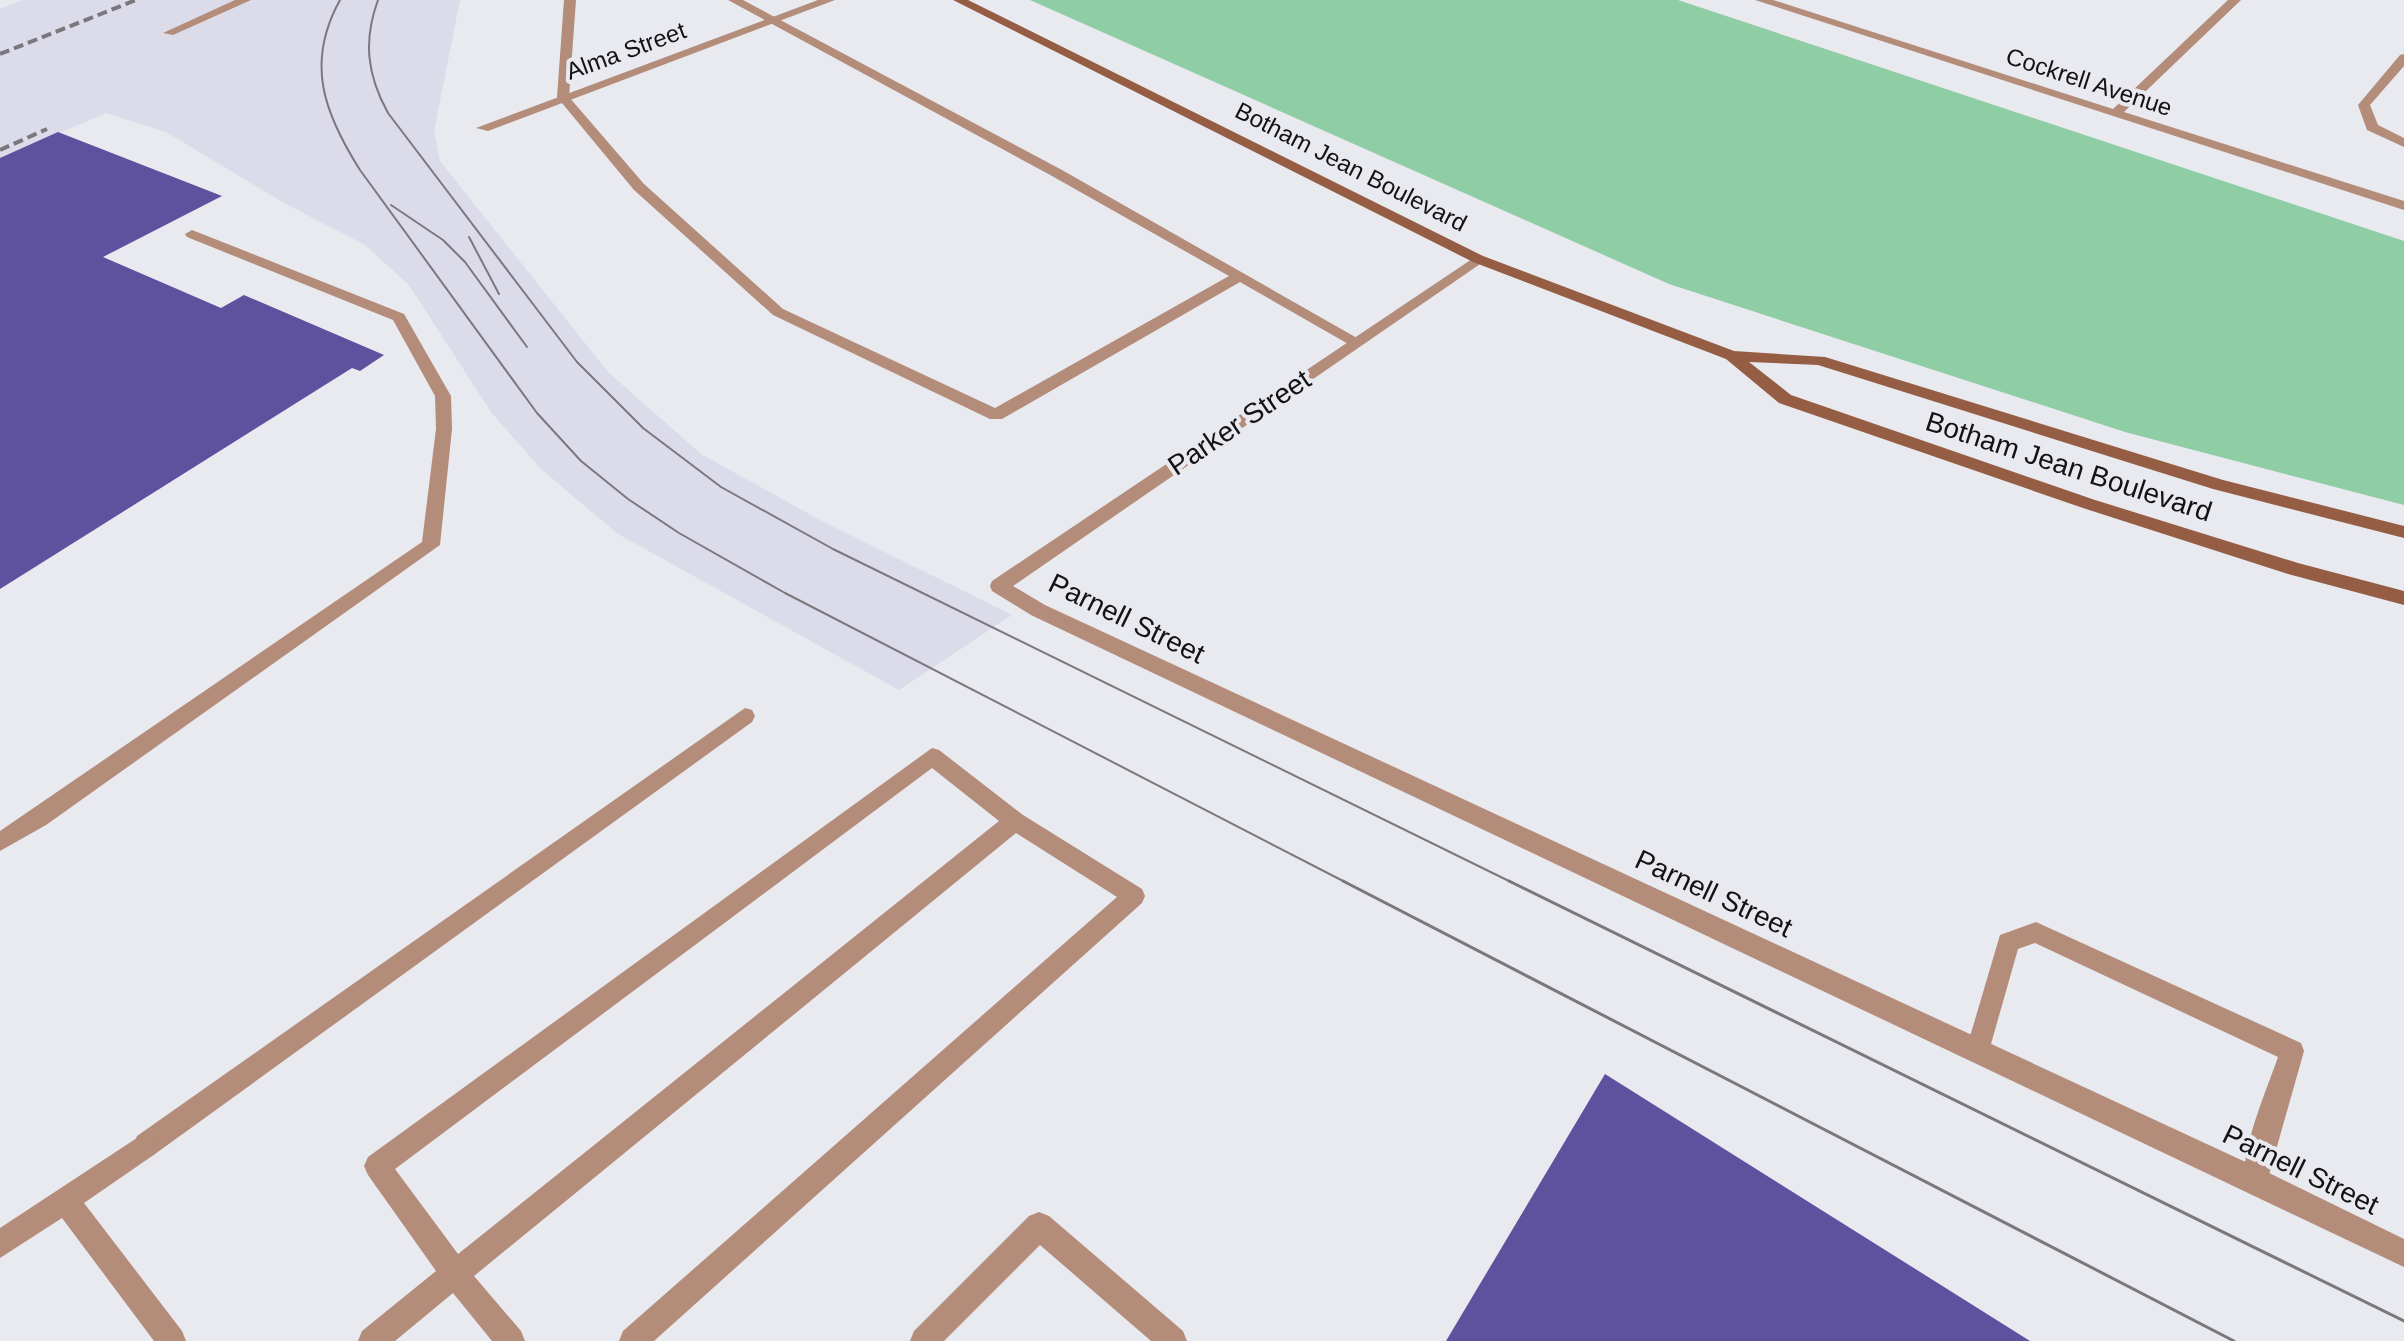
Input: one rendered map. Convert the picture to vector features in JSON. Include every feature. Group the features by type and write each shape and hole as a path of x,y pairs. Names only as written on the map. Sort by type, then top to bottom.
{"main road":[{"name":"Botham Jean Boulevard","path":"959,0 1478,259 1732,356 1785,399 1881,434 2266,560 2404,598"},
{"name":"Botham Jean Boulevard","path":"1732,356 1819,360 2219,485 2404,532"}],"street":[{"path":"169,33 245,0"},
{"path":"570,0 563,97 639,187 778,312 996,415 1240,276"},
{"path":"734,0 1057,173 1356,342"},
{"name":"Alma Street","path":"483,128 829,0"},
{"name":"Cockrell Avenue","path":"1761,0 2404,206"},
{"path":"2115,114 2235,0"},
{"path":"2404,58 2364,105 2372,127 2404,143"},
{"path":"0,842 38,819 431,545 444,429 443,396 399,317 192,234"},
{"name":"Parker Street","path":"999,586 1478,259"},
{"name":"Parnell Street","path":"999,586 1038,610 2256,1180 2404,1253"},
{"path":"0,1244 146,1145 745,716"},
{"path":"511,1341 455,1274 377,1166 932,756 1015,821 1134,896 633,1341"},
{"path":"372,1341 1015,821"},
{"path":"1978,1050 2008,942 2036,932 2292,1051 2261,1150 2256,1180"},
{"path":"65,1200 172,1341"},
{"path":"924,1341 1039,1226 1173,1341"}],"shaded area":[{"path":"22,0 460,0 434,131 440,161 608,372 701,454 820,520 1012,615 899,690 618,534 541,469 491,412 409,285 365,245 284,203 166,132 106,113 0,159 0,9"}],"green space":[{"path":"1030,0 1678,0 2404,241 2404,505 2125,432 1669,284"}],"building":[{"path":"58,132 222,196 103,257 221,308 244,295 384,355 360,371 352,368 0,589 0,158"},
{"path":"1605,1074 2030,1341 1446,1341"}],"tram line":[{"path":"340,0 329,23 321,66 329,108 347,149 537,413 581,461 628,499 679,533 785,593 1347,883"},
{"path":"378,0 370,30 370,58 375,85 388,113 577,362 643,428 721,487 833,549 1513,883"},
{"path":"391,205 443,240 465,262 527,347"},
{"path":"469,237 499,294"},
{"path":"1343,881 2234,1341"},
{"path":"1509,881 2404,1321"}],"railway":[{"path":"0,54 136,0"},
{"path":"0,150 47,129"}]}
